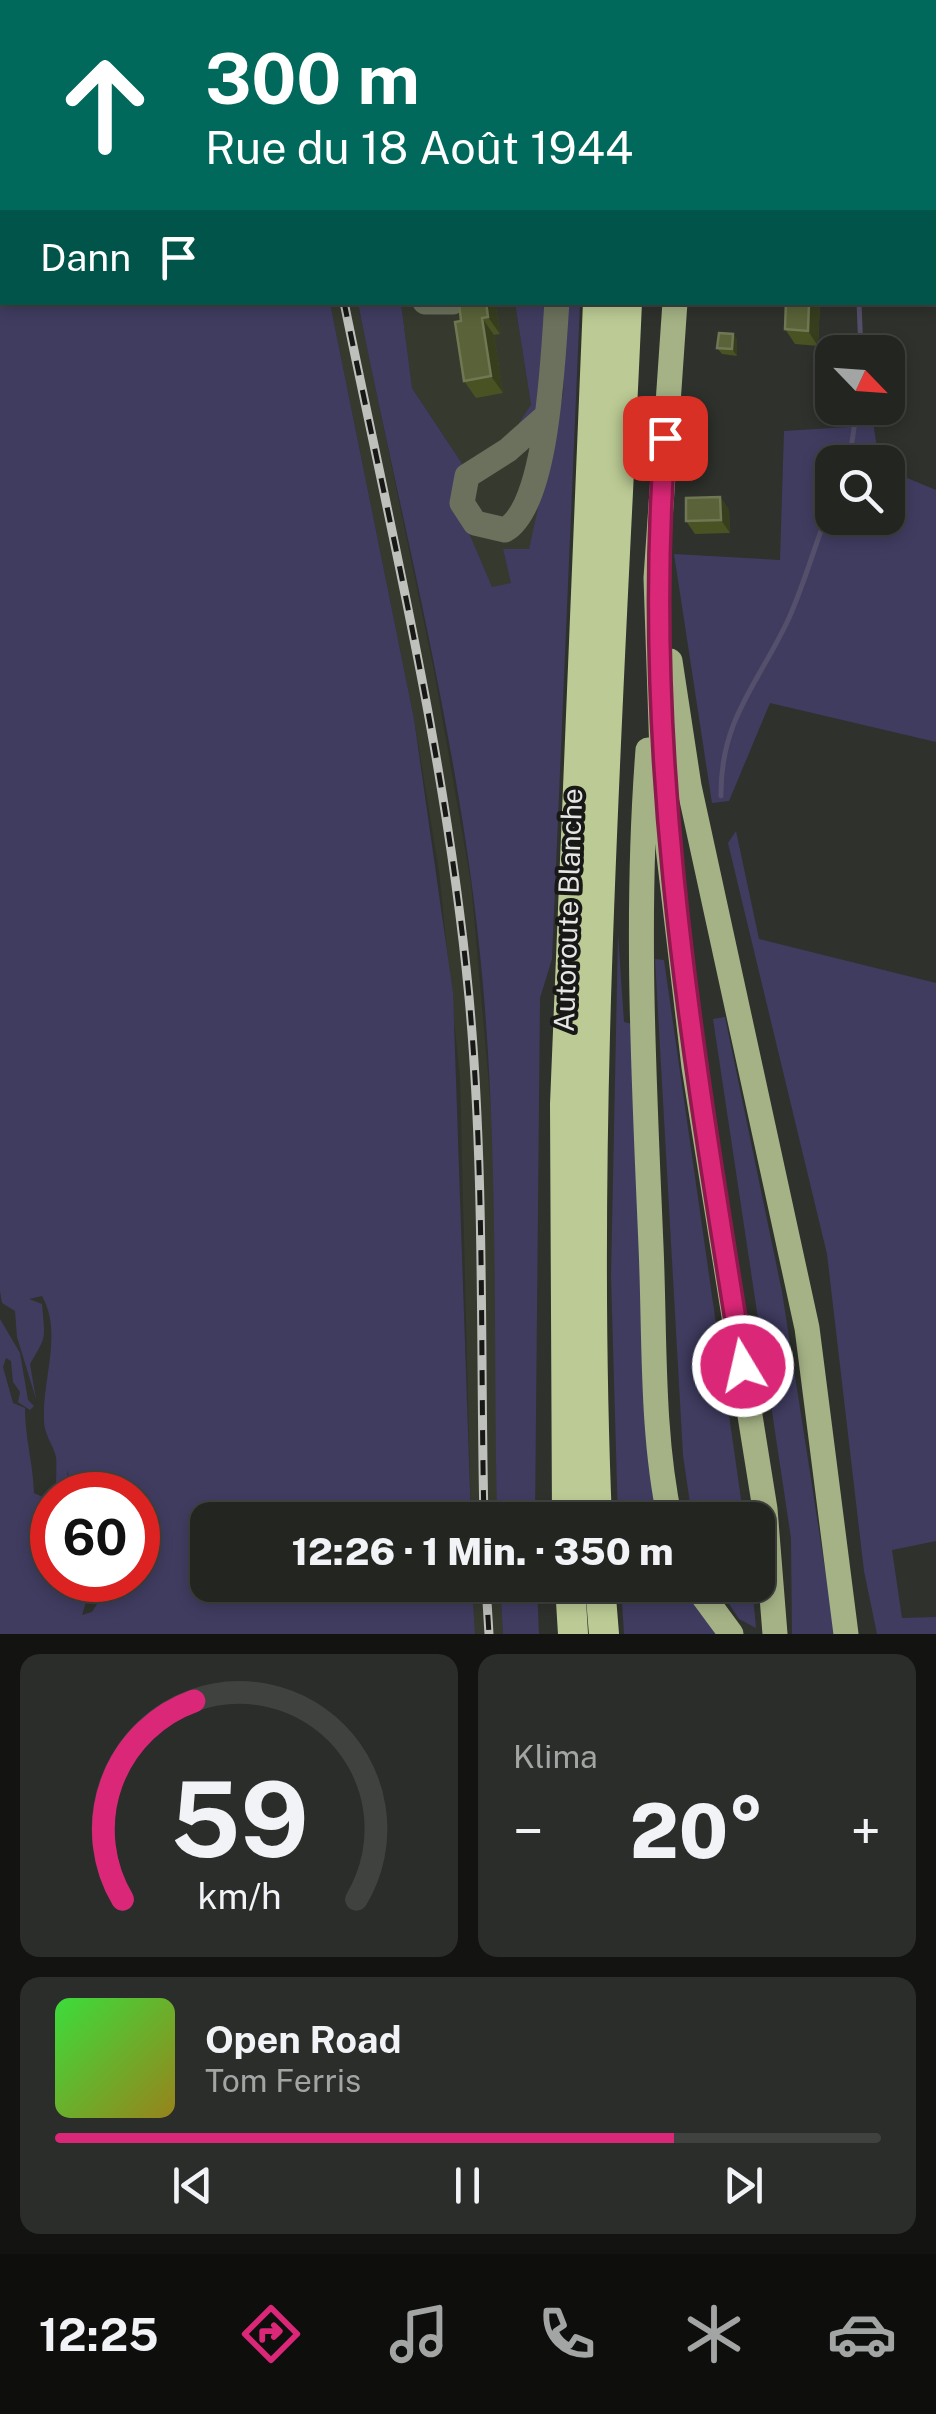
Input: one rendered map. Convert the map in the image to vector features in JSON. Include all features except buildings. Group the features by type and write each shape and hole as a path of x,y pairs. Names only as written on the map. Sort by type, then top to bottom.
{"highway":[{"name":"Autoroute Blanche","path":"567,1502 565,1104 598,305"},
{"name":"Autoroute Blanche","path":"596,1502 592,1370 594,1089 626,305"},
{"path":"571,1602 573,1634"},
{"path":"601,1602 604,1634"}],"main road":[{"path":"675,305 656,578 656,640 672,881 694,1067 765,1509 774,1634"},
{"path":"656,578 689,786 806,1328 846,1634"},
{"path":"656,640 641,838 640,1003 658,1407 668,1502"},
{"path":"707,1602 730,1634"}],"street":[{"path":"544,418 557,305"}],"shaded area":[{"path":"0,305 330,305 414,719 453,993 470,1502 190,1502 190,1602 473,1602 475,1634 0,1634 0,1319 20,1353 28,1400 34,1406 30,1410 18,1402 20,1392 13,1382 11,1361 6,1358 3,1367 13,1403 25,1408 32,1471 30,1602 86,1602 82,1615 92,1612 98,1602 160,1602 160,1472 56,1472 56,1457 44,1420 51,1341 48,1310 42,1296 29,1299 42,1304 44,1324 44,1337 30,1364 36,1399 17,1337 15,1311 2,1303"},
{"path":"330,305 358,305 434,671 471,883 495,1153 497,1502 471,1502 460,1079 439,871 414,719"},
{"path":"358,305 401,305 412,388 463,465 458,507 492,587 511,583 503,549 529,549 563,394 567,305 580,305 552,959 540,998 535,1502 497,1502 487,1042 472,889 445,721"},
{"path":"401,305 515,305 531,406 559,414 529,550 503,550 512,584 492,588 458,507 463,465 412,388"},
{"path":"515,305 549,305 538,409 524,429 519,423 531,405"},
{"path":"874,425 876,445 815,445 815,535 905,535 905,477 936,490 936,742 770,703 729,801 712,803 674,554 780,560 784,431"},
{"path":"736,831 759,939 936,983 936,1541 892,1550 902,1618 936,1617 936,1634 877,1634 864,1571 827,1254 728,843"},
{"path":"618,934 624,1022 632,1024 657,1502 617,1502 611,1277"},
{"path":"655,959 664,960 741,1502 690,1502 683,1455"},
{"path":"725,1017 782,1292 835,1634 792,1634 791,1538 713,1019"},
{"path":"473,1602 501,1602 503,1634 475,1634"},
{"path":"501,1602 538,1602 539,1634 503,1634"},
{"path":"622,1602 694,1602 716,1634 624,1634"},
{"path":"728,1602 754,1602 756,1628 739,1619"}],"waterway":[{"path":"859,305 860,335"},
{"path":"852,445 854,425"},
{"path":"721,796 722,769 734,723 789,618 820,535"}],"railway":[{"path":"345,305 416,648 459,909 478,1128 484,1502"},
{"path":"487,1602 489,1634"}],"route":[{"path":"665,438 656,578 664,813 694,1067 743,1366"}]}
